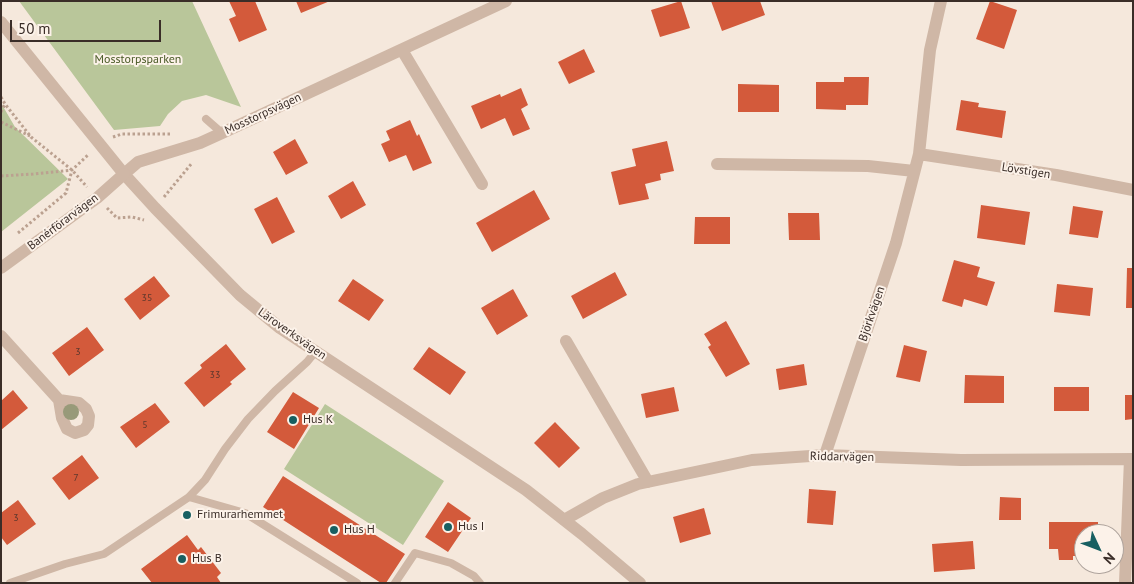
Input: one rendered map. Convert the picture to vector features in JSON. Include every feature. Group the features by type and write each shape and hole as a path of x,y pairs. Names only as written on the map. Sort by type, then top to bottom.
{"street":[{"name":"Mosstorpsvägen","path":"124,174 138,162 200,143 506,1"},
{"name":"Björkvägen","path":"825,455 896,243 918,154 930,50 941,1"},
{"name":"Läroverksvägen","path":"1,22 124,174 240,295 280,328 526,490 640,583"},
{"path":"402,50 482,184"},
{"name":"Lövstigen","path":"918,154 1133,190"},
{"path":"717,164 868,166 914,172"},
{"name":"Banérförarvägen","path":"1,268 97,198 124,174"},
{"path":"1,336 59,400"},
{"path":"566,341 648,482"},
{"name":"Riddarvägen","path":"564,520 603,498 648,482 752,460 825,455 961,460 1132,459 1126,583"}],"lane":[{"path":"206,119 222,133"},
{"path":"10,583 66,564 104,554 189,497 205,480 225,448 248,419 316,351"},
{"path":"189,497 245,513 357,583"},
{"path":"395,583 415,553 451,563 474,576 480,583"}],"path":[{"path":"1,97 31,137"},
{"path":"1,112 5,104"},
{"path":"1,122 31,137 72,170 97,198"},
{"path":"164,197 192,163 198,160"},
{"path":"1,176 72,170"}],"green space":[{"name":"Mosstorpsparken","path":"19,1 192,1 241,107 206,95 182,101 168,114 160,126 114,130"},
{"path":"1,103 15,127 68,179 1,232"},
{"path":"325,404 444,481 403,545 284,469"}],"building":[{"path":"229,1 255,1 267,30 239,42 229,19 236,16"},
{"path":"296,1 330,1 301,13"},
{"path":"681,1 690,28 660,37 651,10"},
{"path":"711,1 760,1 765,15 722,31"},
{"path":"990,1 1017,10 1004,49 976,39"},
{"path":"584,49 595,72 569,84 558,62"},
{"path":"844,77 869,77 868,105 846,105 846,110 816,109 816,82 844,82"},
{"path":"738,84 779,85 779,112 738,112"},
{"path":"521,88 528,105 521,109 530,129 513,136 505,118 481,129 471,106 500,94 501,97"},
{"path":"961,100 979,103 978,107 1006,111 1002,138 956,130"},
{"path":"410,120 417,136 419,134 432,163 413,171 406,155 389,162 381,144 390,140 386,131"},
{"path":"295,139 308,163 286,175 273,152"},
{"path":"667,141 674,171 660,174 661,180 645,184 649,199 619,205 611,172 636,166 632,149"},
{"path":"353,181 366,205 341,219 328,196"},
{"path":"534,190 550,219 492,252 476,223"},
{"path":"277,197 295,232 272,244 254,209"},
{"path":"981,205 1030,212 1025,245 977,238"},
{"path":"1073,206 1103,211 1098,238 1069,234"},
{"path":"788,213 819,213 820,240 789,240"},
{"path":"695,217 730,217 730,244 694,244"},
{"path":"954,260 980,267 977,277 995,282 987,306 964,299 962,307 942,301"},
{"path":"1127,268 1133,268 1133,308 1126,308"},
{"path":"615,272 627,295 583,319 571,296"},
{"path":"154,276 170,296 140,320 124,299"},
{"path":"353,279 384,300 369,321 338,301"},
{"path":"1057,284 1093,288 1090,316 1054,312"},
{"path":"513,289 528,316 497,335 481,308"},
{"path":"726,321 750,364 726,377 708,347 711,345 704,334"},
{"path":"87,327 104,350 69,376 52,353"},
{"path":"226,344 246,369 230,382 232,384 204,407 184,383 202,368 200,365"},
{"path":"904,345 927,351 920,382 896,377"},
{"path":"429,347 466,372 450,395 413,369"},
{"path":"804,364 807,385 779,390 776,369"},
{"path":"965,375 1004,376 1004,403 964,403"},
{"path":"674,387 679,411 646,418 641,394"},
{"path":"1054,387 1089,387 1089,411 1054,411"},
{"path":"13,390 28,408 1,430 1,401"},
{"name":"Hus K","path":"293,392 319,408 294,449 267,432"},
{"path":"1125,395 1133,395 1133,419 1125,420"},
{"path":"155,403 170,422 136,448 120,427"},
{"path":"555,422 580,448 559,468 534,443"},
{"path":"82,455 99,478 69,500 52,478"},
{"name":"Hus H","path":"283,476 405,554 386,583 381,583 263,507"},
{"path":"809,489 836,491 833,525 807,523"},
{"path":"1000,497 1021,498 1021,520 999,520"},
{"path":"18,500 36,524 7,545 1,537 1,513"},
{"name":"Hus I","path":"448,502 471,518 448,552 425,537"},
{"path":"704,508 711,534 680,543 673,517"},
{"path":"1049,522 1098,522 1098,524 1074,524 1073,560 1059,560 1058,549 1049,549"},
{"name":"Hus B","path":"187,535 198,550 201,547 221,573 217,577 221,583 152,583 141,569"},
{"path":"973,541 975,569 934,572 932,544"}],"place":[{"name":"Hus K","path":"293,420"},
{"name":"Frimurarhemmet","path":"187,515"},
{"name":"Hus I","path":"448,527"},
{"name":"Hus H","path":"334,530"},
{"name":"Hus B","path":"182,559"}]}
